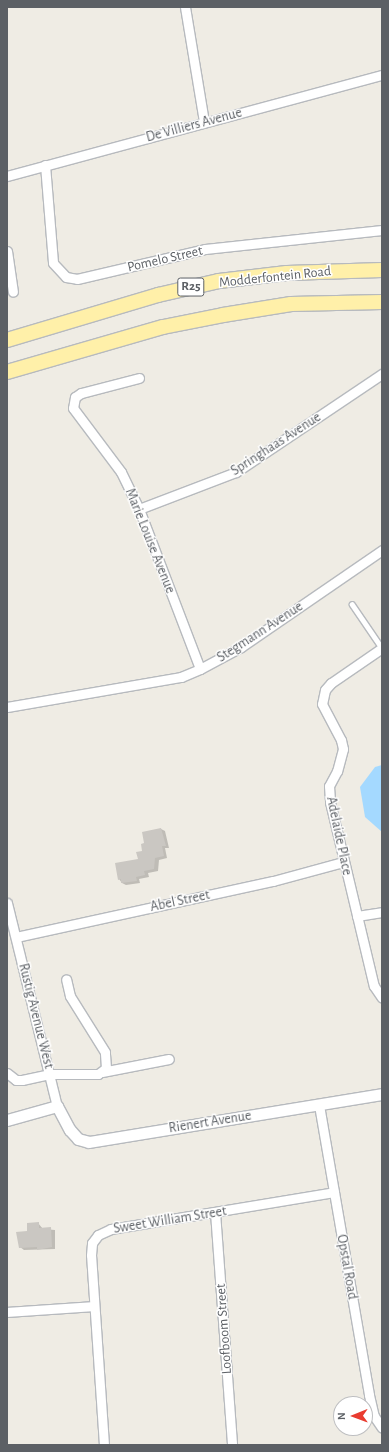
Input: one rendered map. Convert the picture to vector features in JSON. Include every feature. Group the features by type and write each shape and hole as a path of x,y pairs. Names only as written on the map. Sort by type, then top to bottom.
{"main road":[{"name":"Modderfontein Road","path":"7,340 158,295 219,281 286,273 382,270"},
{"name":"Modderfontein Road","path":"7,372 163,327 223,315 291,304 382,302"}],"street":[{"path":"185,7 204,122"},
{"name":"De Villiers Avenue","path":"7,176 382,75"},
{"name":"Pomelo Street","path":"45,165 53,263 66,277 77,279 205,249 382,230"},
{"path":"7,251 13,292"},
{"name":"Springhaas Avenue","path":"139,508 236,472 382,374"},
{"name":"Marie Louise Avenue","path":"139,378 81,393 74,397 72,402 73,408 121,472 139,508 200,669"},
{"name":"Stegmann Avenue","path":"7,706 181,677 241,648 382,550"},
{"name":"Adelaide Place","path":"382,648 331,683 325,690 322,704 341,740 341,758 328,794 343,862 374,986 382,998"},
{"name":"Abel Street","path":"16,937 273,881 343,862"},
{"name":"Rustig Avenue West","path":"7,903 8,913 16,937 57,1106"},
{"path":"357,916 382,912"},
{"path":"66,979 70,996 105,1052 107,1062 102,1072"},
{"path":"7,1073 16,1080 22,1080 50,1074 64,1076 102,1072 169,1059"},
{"name":"Rienert Avenue","path":"57,1106 70,1130 78,1139 89,1142 382,1094"},
{"name":"Opstal Road","path":"319,1105 369,1395 374,1416 382,1428"},
{"path":"7,1120 57,1106"},
{"name":"Sweet William Street","path":"104,1445 91,1255 92,1243 98,1235 111,1229 334,1192"},
{"name":"Loofboom Street","path":"215,1212 232,1445"},
{"path":"7,1312 94,1306"}],"lane":[{"path":"352,604 382,648"}],"water":[{"path":"382,765 382,832 365,817 360,787 375,767"}],"building":[{"path":"161,828 166,846 162,846 164,856 155,858 154,869 144,871 145,875 136,877 137,881 121,883 121,879 118,880 115,863 138,859 136,852 142,851 141,844 144,843 142,832"},
{"path":"39,1222 39,1228 51,1227 52,1247 37,1250 37,1247 19,1248 16,1232 27,1231 27,1223"}]}
